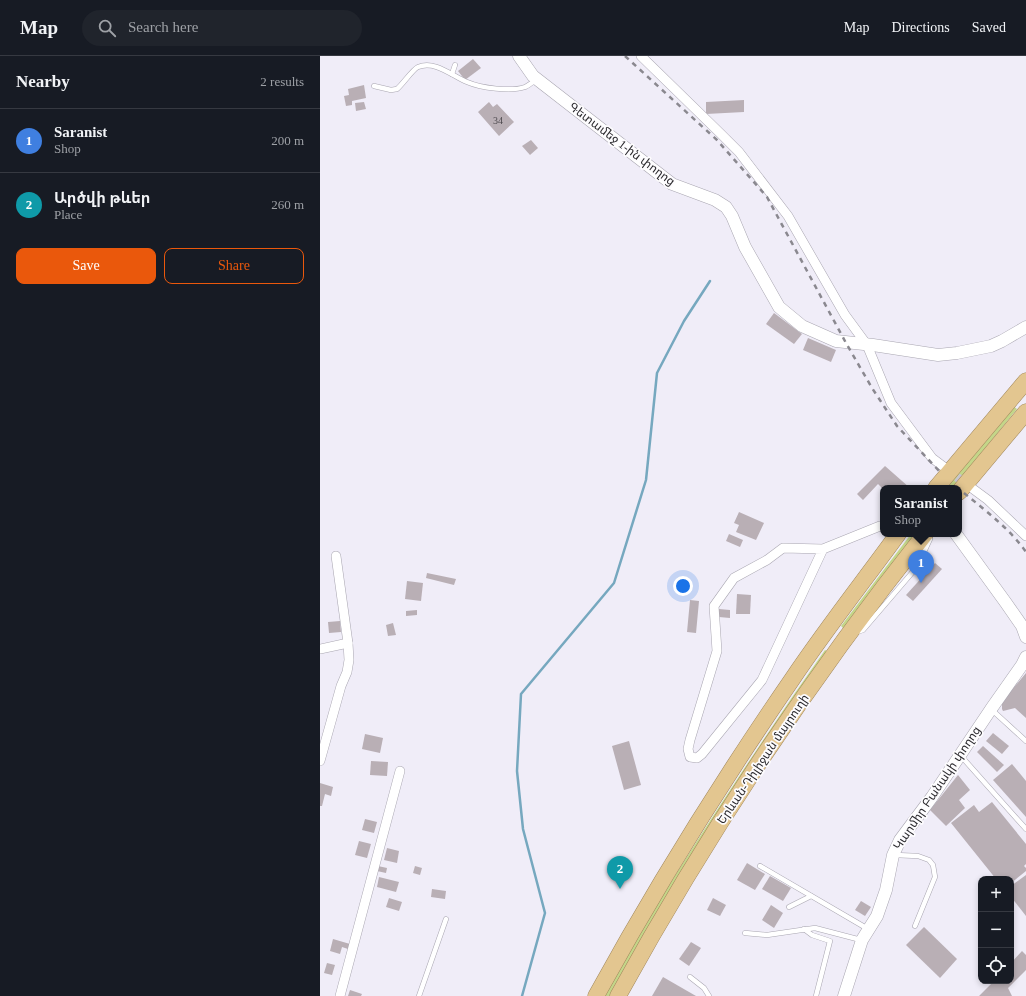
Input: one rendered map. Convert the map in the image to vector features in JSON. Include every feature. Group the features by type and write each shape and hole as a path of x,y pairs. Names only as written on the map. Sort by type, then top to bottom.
{"highway":[{"path":"939,485 1026,381"},
{"path":"964,489 1026,412"},
{"name":"Երևան-Դիլիջան մայրուղի","path":"596,996 628,937 706,808 793,677 896,537"},
{"name":"Երևան-Դիլիջան մայրուղի","path":"618,996 722,819 811,687 849,634 926,538"}],"street":[{"name":"Գետամեջ 1-ին փողոց","path":"519,56 533,76 672,184 716,200 726,207 732,216 745,246 779,307 802,326 836,342 938,355 957,354 991,346 1026,327"},
{"path":"641,56 739,152 788,216 845,315 867,345 891,403 932,458 944,467"},
{"path":"964,489 988,500 1026,536"},
{"path":"823,549 762,680 702,754 696,758 690,757 688,750 690,740 717,651 714,606 734,578 767,560 783,548 823,549 880,526"},
{"path":"956,537 1022,626 1026,637"},
{"path":"320,761 341,686 347,672 349,652 336,556"},
{"path":"320,649 348,643"},
{"name":"Կարմիր Բանակի փողոց","path":"844,996 862,940 877,916 886,890 893,855 900,840 932,797 1026,657"},
{"path":"340,996 400,771"}],"lane":[{"path":"452,74 455,65"},
{"path":"374,86 397,90 417,67 428,66 436,67 467,82 489,88 508,89 526,86 537,79"},
{"path":"991,709 1026,741"},
{"path":"960,755 1026,829"},
{"path":"893,855 918,856 929,860 933,865 935,877 915,926"},
{"path":"760,866 868,929"},
{"path":"788,907 811,896"},
{"path":"419,996 446,919"},
{"path":"745,933 767,935 816,928 862,940"},
{"path":"804,929 812,935 830,941 816,996"},
{"path":"690,977 704,988 709,996"}],"green space":[{"path":"1013,406 1017,409 955,485 948,485"},
{"path":"909,537 916,537 846,631 841,626"},
{"path":"825,650 830,653 644,938 610,996 601,996 710,821"}],"building":[{"path":"473,59 481,68 465,80 458,71"},
{"path":"364,85 366,98 352,101 352,105 346,106 344,96 349,95 348,89"},
{"path":"744,100 744,112 706,114 706,102"},
{"path":"364,102 366,109 356,111 355,103"},
{"path":"489,102 493,107 497,104 514,122 499,136 478,112"},
{"path":"531,140 538,148 530,155 522,146"},
{"path":"774,313 802,334 794,344 766,324"},
{"path":"808,338 836,350 831,362 803,350"},
{"path":"885,466 907,485 880,486 878,484 863,500 857,494"},
{"path":"739,512 764,523 756,540 736,532 739,525 734,523"},
{"path":"729,534 743,540 740,547 726,541"},
{"path":"935,563 942,569 913,601 906,595"},
{"path":"427,573 456,579 454,585 426,578"},
{"path":"407,581 423,583 421,601 405,599"},
{"path":"737,594 751,595 750,614 736,614"},
{"path":"690,600 699,601 696,633 687,632"},
{"path":"719,609 730,610 730,618 719,617"},
{"path":"417,610 417,615 406,616 406,611"},
{"path":"340,621 341,632 329,633 328,622"},
{"path":"393,623 396,635 388,636 386,625"},
{"path":"1026,673 1026,718 1015,708 1003,711 1002,704 1005,698"},
{"path":"993,733 1009,746 1002,754 986,741"},
{"path":"365,734 383,738 380,753 362,749"},
{"path":"629,741 641,785 624,790 612,746"},
{"path":"983,746 1004,765 997,772 977,752"},
{"path":"371,761 388,762 387,776 370,775"},
{"path":"1012,764 1026,781 1026,817 993,780"},
{"path":"958,775 970,790 959,800 965,808 946,826 930,810"},
{"path":"320,783 333,787 331,796 325,794 322,806 320,806"},
{"path":"992,802 1026,844 1026,864 1024,866 1026,871 1014,881 1014,876 994,876 951,823 974,805 979,812"},
{"path":"365,819 377,822 374,833 362,830"},
{"path":"359,841 371,844 367,858 355,855"},
{"path":"387,848 399,851 397,863 384,860"},
{"path":"747,863 765,874 755,890 737,880"},
{"path":"378,866 387,868 386,873 377,871"},
{"path":"415,866 422,868 420,875 413,873"},
{"path":"1026,875 1026,916 1014,901 1014,884"},
{"path":"770,876 791,888 783,901 762,889"},
{"path":"379,877 399,882 396,892 377,887"},
{"path":"432,889 446,891 445,899 431,897"},
{"path":"389,898 402,902 399,911 386,907"},
{"path":"713,898 726,905 720,916 707,910"},
{"path":"861,901 871,907 865,916 855,910"},
{"path":"771,905 783,913 774,928 762,920"},
{"path":"924,927 957,959 940,978 906,945"},
{"path":"333,939 350,944 348,949 342,947 340,954 330,951"},
{"path":"691,942 701,948 689,966 679,959"},
{"path":"1022,951 1026,955 1026,970 1014,982 1014,960"},
{"path":"327,963 335,965 332,975 324,973"},
{"path":"663,977 696,996 652,996"},
{"path":"991,984 1012,984 1008,988 1012,996 979,996"},
{"path":"350,990 362,994 361,996 348,996"}],"waterway":[{"path":"522,996 545,913 523,829 517,771 521,694 614,583 646,480 657,373 684,321 710,281"}],"tunnel":[{"path":"946,469 969,486"}],"railway":[{"path":"625,56 717,140 767,197 872,388 897,426 941,473"},
{"path":"964,493 1005,528 1026,552"}],"place":[{"name":"Saranist","path":"921,583"},
{"name":"Արծվի թևեր","path":"620,889"}]}
